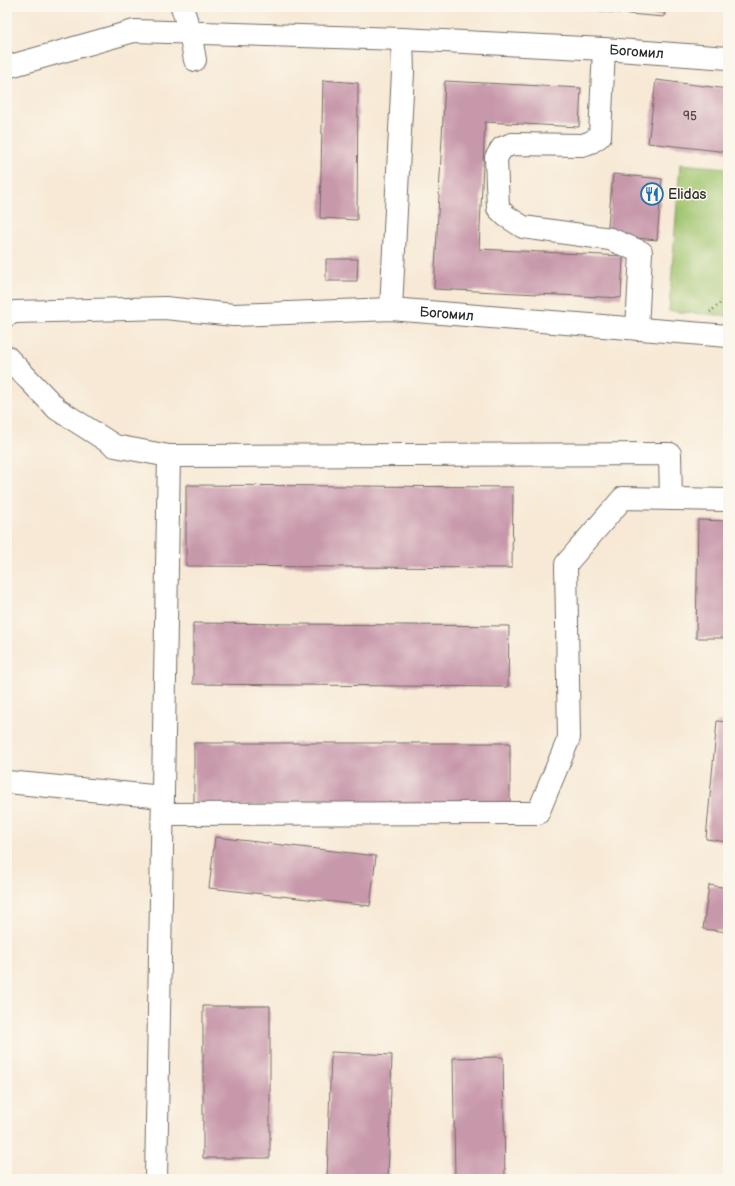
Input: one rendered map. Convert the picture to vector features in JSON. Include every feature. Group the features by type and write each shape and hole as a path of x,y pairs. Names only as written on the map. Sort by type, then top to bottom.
{"street":[{"path":"182,7 190,32 195,60"},
{"name":"Богомил","path":"7,67 134,31 402,39 604,49 728,58"},
{"path":"392,309 403,72 402,39"},
{"path":"604,49 600,136 583,145 512,144 502,148 496,158 498,208 506,216 522,227 610,239 641,252 637,329"},
{"name":"Богомил","path":"7,315 15,312 165,308 234,314 392,309 728,336"},
{"path":"7,357 58,409 115,446 169,456 670,454 671,499"},
{"path":"156,1179 169,456"},
{"path":"7,782 163,806 538,813 569,738 566,564 622,498 728,500"}],"green space":[{"path":"680,164 728,168 728,316 669,311"}],"building":[{"path":"560,7 665,7 664,17"},
{"path":"323,80 358,83 357,220 320,218"},
{"path":"656,80 728,89 728,152 648,143"},
{"path":"445,81 581,88 579,127 485,122 479,249 623,256 621,298 434,289"},
{"path":"613,174 662,179 657,240 607,235"},
{"path":"326,259 358,259 357,281 326,281"},
{"path":"186,485 513,487 512,568 186,566"},
{"path":"698,520 728,521 728,638 696,638"},
{"path":"193,623 509,626 508,687 193,684"},
{"path":"717,721 728,722 728,842 706,839"},
{"path":"194,743 510,743 510,805 194,806"},
{"path":"215,837 376,856 370,906 209,888"},
{"path":"709,885 728,888 728,932 703,929"},
{"path":"203,1006 270,1006 270,1158 203,1158"},
{"path":"331,1052 392,1055 388,1179 327,1179"},
{"path":"503,1057 505,1179 455,1179 453,1058"}],"place":[{"name":"Elidas","path":"652,194"}]}
